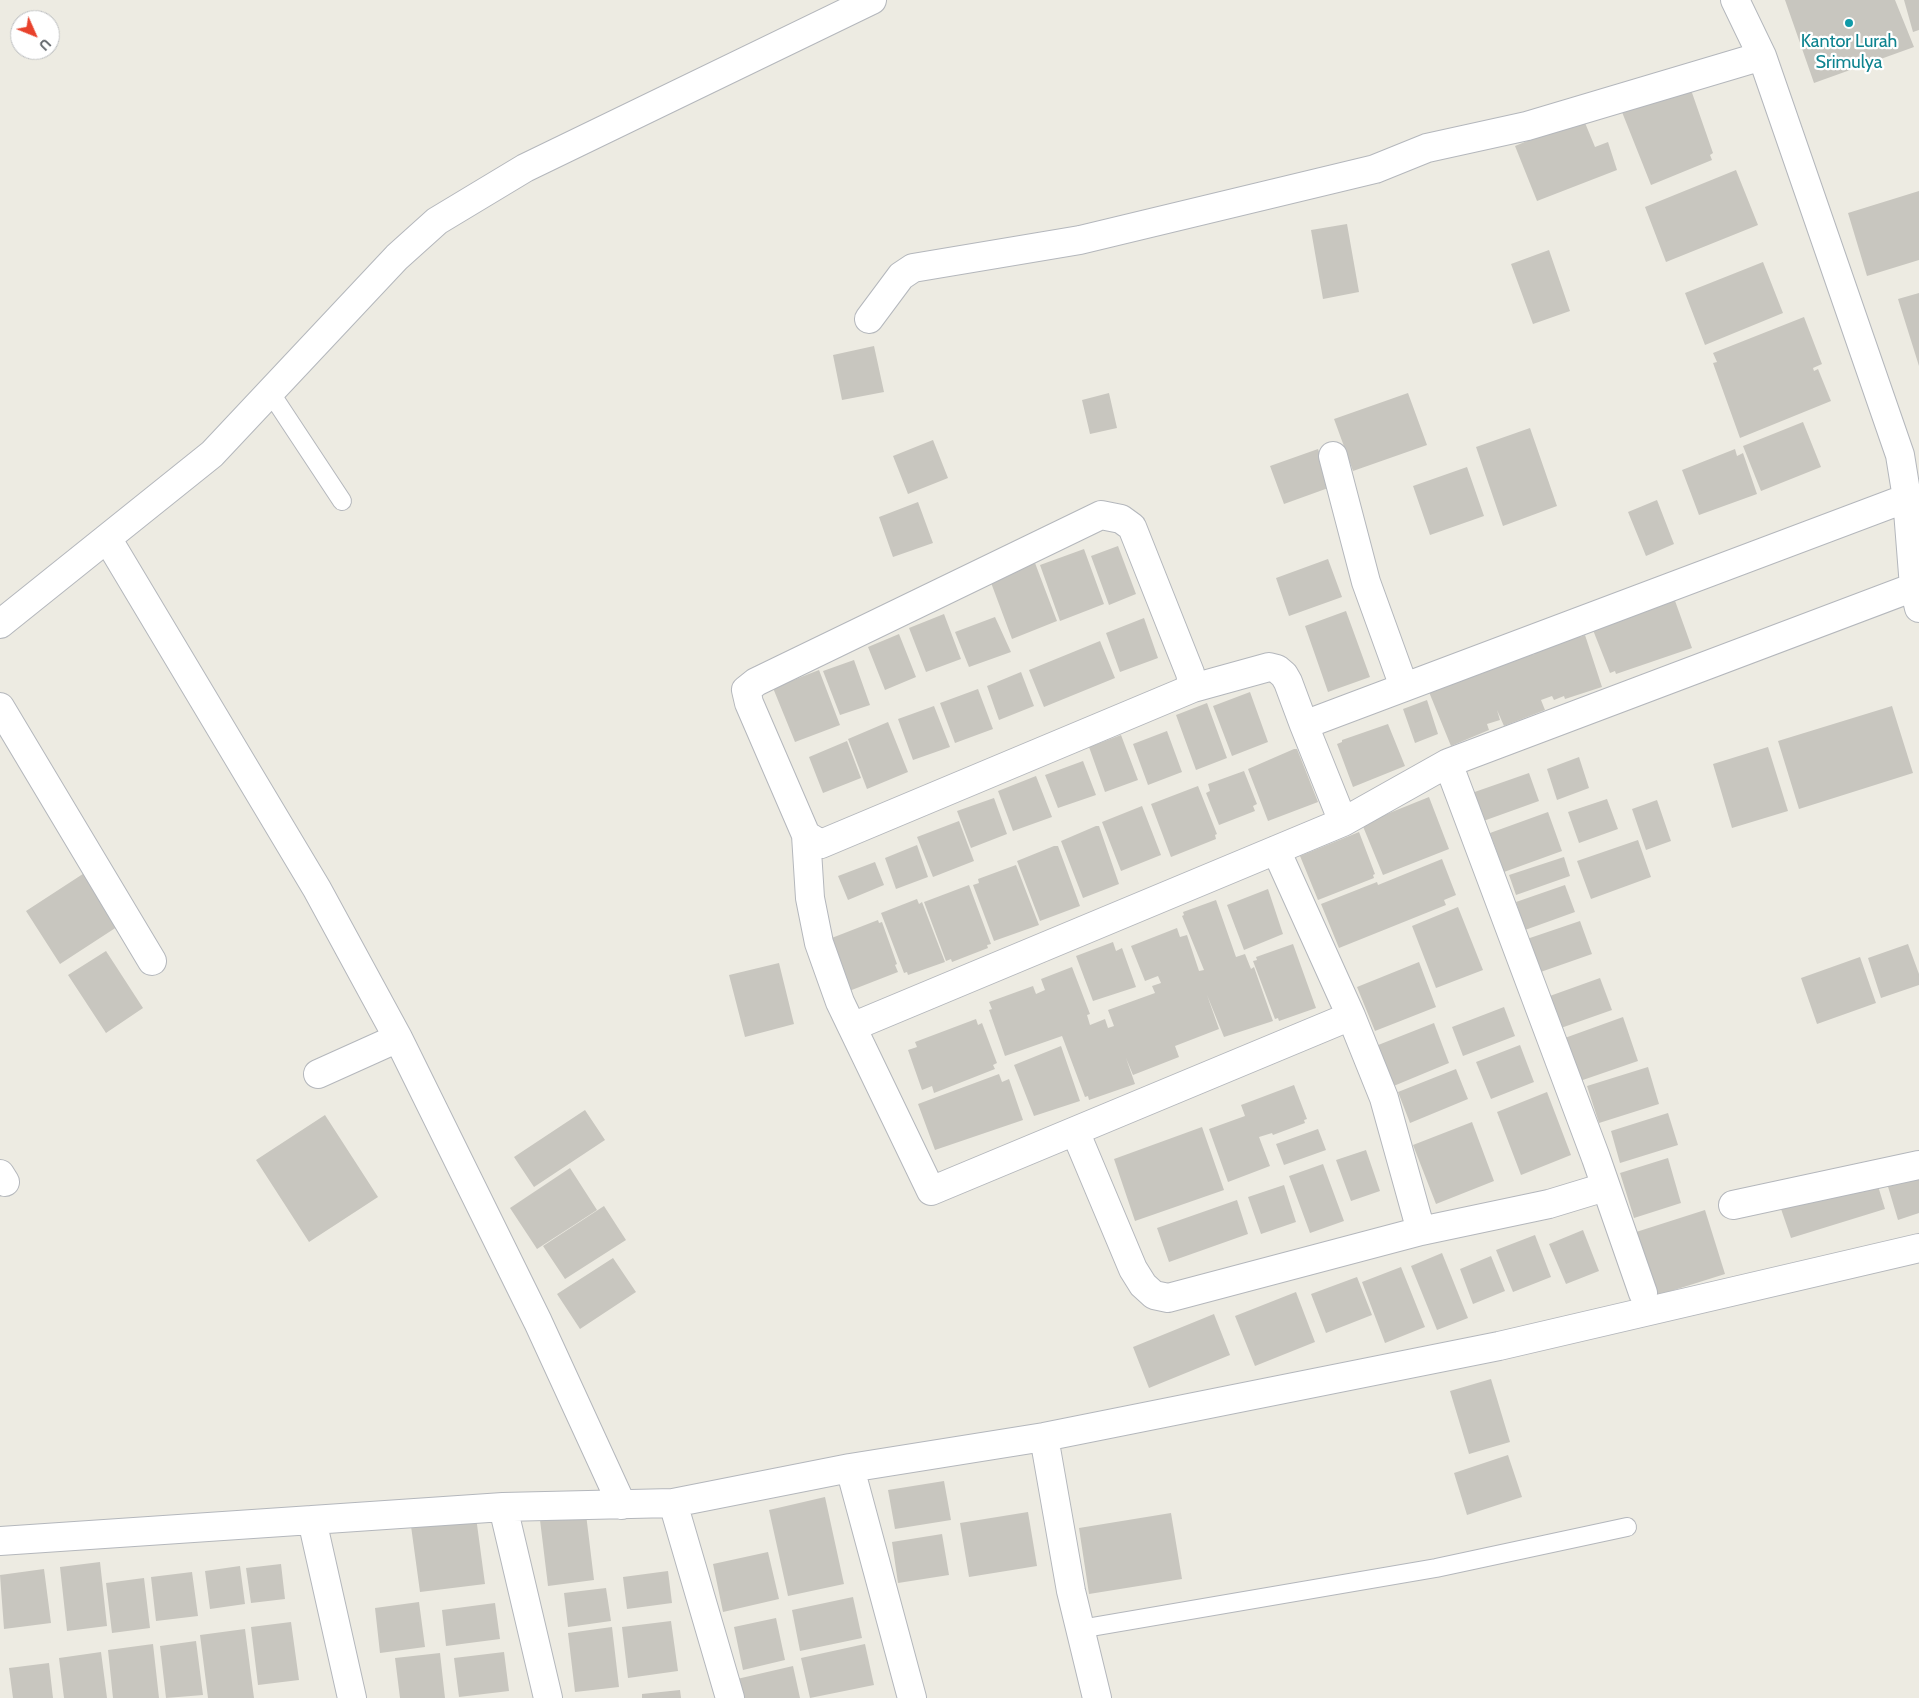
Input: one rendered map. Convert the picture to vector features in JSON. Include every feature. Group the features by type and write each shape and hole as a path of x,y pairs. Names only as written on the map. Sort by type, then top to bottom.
{"street":[{"path":"0,624 212,454 397,257 437,221 525,168 872,0"},
{"path":"852,1028 1343,822 1448,763 1916,598 1907,498 1900,455 1762,56 1735,0"},
{"path":"869,320 901,276 913,268 1080,240 1374,169 1427,148 1527,126 1762,56"},
{"path":"1333,456 1366,582 1404,687"},
{"path":"1304,726 1907,498"},
{"path":"1193,688 1190,673 1132,527 1121,519 1101,515 756,682 746,690 749,703 806,835 810,898 819,943 840,1002 852,1028 931,1191 1351,1016"},
{"path":"107,538 317,889 398,1038 533,1313 622,1505"},
{"path":"806,835 821,844 1193,688 1269,667 1277,669 1288,682 1343,822"},
{"path":"0,707 152,961"},
{"path":"1448,763 1593,1149 1643,1293"},
{"path":"1276,850 1351,1016 1384,1098 1421,1231"},
{"path":"318,1074 398,1038"},
{"path":"1075,1131 1133,1269 1143,1285 1154,1295 1168,1298 1421,1231 1549,1204 1605,1187"},
{"path":"1733,1205 1919,1165"},
{"path":"0,1541 503,1507 673,1503 850,1468 1044,1437 1499,1346 1919,1248"},
{"path":"1044,1437 1071,1591 1097,1698"},
{"path":"850,1468 912,1698"},
{"path":"673,1503 730,1698"},
{"path":"503,1507 548,1698"},
{"path":"312,1520 352,1698"}],"lane":[{"path":"270,392 342,501"},
{"path":"1080,1629 1436,1568 1627,1527"}],"building":[{"name":"Kantor Lurah Srimulya","path":"1785,0 1895,0 1914,47 1814,83"},
{"path":"1904,0 1919,0 1919,30 1913,32"},
{"path":"1690,87 1713,153 1710,155 1712,160 1651,185 1622,112"},
{"path":"1583,118 1595,147 1608,142 1617,170 1537,201 1515,146"},
{"path":"1736,170 1758,225 1666,262 1645,207"},
{"path":"1919,191 1919,260 1867,276 1848,213"},
{"path":"1347,224 1359,292 1323,299 1311,230"},
{"path":"1549,250 1570,311 1533,324 1511,264"},
{"path":"1763,262 1783,313 1705,345 1685,293"},
{"path":"1919,293 1919,366 1898,299"},
{"path":"1804,317 1822,364 1813,368 1814,371 1818,369 1831,401 1740,438 1713,363 1717,362 1713,353"},
{"path":"874,346 884,392 842,400 833,355"},
{"path":"1109,393 1117,428 1090,434 1082,400"},
{"path":"1408,393 1427,445 1353,471 1334,419"},
{"path":"1803,422 1821,467 1761,491 1743,446"},
{"path":"1530,428 1557,506 1503,526 1476,447"},
{"path":"933,440 948,478 908,494 893,456"},
{"path":"1318,449 1331,487 1284,504 1270,466"},
{"path":"1735,449 1737,456 1743,453 1757,494 1699,515 1682,470"},
{"path":"1467,467 1484,516 1430,535 1413,486"},
{"path":"1657,500 1674,544 1646,556 1628,512"},
{"path":"918,502 933,543 893,557 879,517"},
{"path":"1118,546 1136,594 1109,605 1091,556"},
{"path":"1084,549 1104,604 1060,621 1040,565"},
{"path":"1328,559 1342,597 1289,616 1276,578"},
{"path":"1035,563 1057,621 1012,639 990,580"},
{"path":"1674,598 1692,648 1616,674 1615,671 1610,673 1591,625"},
{"path":"1346,611 1370,677 1328,692 1305,626"},
{"path":"944,614 961,659 926,672 909,628"},
{"path":"995,617 1011,652 969,667 955,632"},
{"path":"1144,618 1158,658 1120,672 1106,633"},
{"path":"1576,629 1580,637 1585,635 1602,687 1565,699 1564,696 1554,700 1552,696 1541,700 1545,710 1504,726 1497,710 1500,720 1487,724 1489,730 1451,746 1429,692 1483,673 1480,664 1520,647 1524,657 1535,654 1533,647"},
{"path":"899,634 916,677 885,690 868,647"},
{"path":"1100,641 1115,678 1044,707 1029,670"},
{"path":"854,660 870,705 840,715 823,671"},
{"path":"819,670 840,725 795,742 773,688"},
{"path":"1021,672 1034,706 999,720 987,686"},
{"path":"978,689 993,729 955,743 940,703"},
{"path":"1250,692 1268,742 1232,756 1213,706"},
{"path":"1427,700 1438,734 1415,743 1403,709"},
{"path":"1207,703 1227,758 1196,770 1176,715"},
{"path":"934,706 950,747 913,760 898,719"},
{"path":"1892,706 1913,773 1799,809 1778,741"},
{"path":"888,722 908,772 867,789 848,739"},
{"path":"1388,724 1405,766 1353,787 1337,744 1342,742 1342,740"},
{"path":"1167,731 1182,772 1148,785 1133,744"},
{"path":"1121,735 1138,780 1105,792 1089,747"},
{"path":"847,741 861,778 823,793 809,757"},
{"path":"1768,747 1788,811 1732,828 1713,764"},
{"path":"1297,749 1318,802 1268,821 1248,769"},
{"path":"1579,757 1589,788 1557,800 1547,769"},
{"path":"1083,761 1096,795 1058,808 1045,775"},
{"path":"1244,771 1257,804 1253,806 1255,811 1219,825 1206,793 1210,791 1208,784"},
{"path":"1529,773 1539,801 1475,824 1466,795"},
{"path":"1036,776 1052,817 1013,831 998,791"},
{"path":"1198,786 1217,834 1215,835 1216,839 1171,857 1151,804"},
{"path":"1429,797 1449,849 1383,875 1362,824"},
{"path":"994,798 1007,834 971,848 957,811"},
{"path":"1607,799 1618,829 1579,843 1568,812"},
{"path":"1657,800 1671,841 1646,850 1632,809"},
{"path":"1142,806 1161,855 1121,871 1102,822"},
{"path":"1548,812 1562,851 1504,872 1490,833"},
{"path":"959,821 974,861 933,877 917,837"},
{"path":"1099,826 1119,884 1083,898 1061,841"},
{"path":"1359,832 1375,874 1373,875 1374,878 1318,900 1300,856"},
{"path":"1638,840 1651,877 1591,899 1577,861"},
{"path":"917,845 928,877 896,889 885,858"},
{"path":"1058,846 1080,906 1040,921 1017,861"},
{"path":"1564,857 1570,876 1516,895 1509,875"},
{"path":"1442,859 1456,895 1444,900 1446,905 1339,948 1321,904 1377,882 1378,885"},
{"path":"875,862 884,885 848,900 838,876"},
{"path":"1016,865 1039,925 994,941 973,885 979,883 978,879"},
{"path":"89,870 123,923 60,964 26,911"},
{"path":"969,885 991,944 987,945 988,948 952,962 951,959 946,961 924,902"},
{"path":"1565,885 1575,912 1525,930 1516,902"},
{"path":"1268,889 1283,934 1244,950 1227,905"},
{"path":"917,899 919,904 922,902 945,962 908,975 907,972 904,973 881,913"},
{"path":"1216,900 1236,957 1245,954 1251,969 1254,967 1273,1021 1224,1037 1207,995 1219,1029 1175,1046 1179,1057 1133,1075 1126,1058 1135,1084 1089,1100 1088,1096 1085,1097 1062,1036 1005,1056 989,1010 992,1009 989,1002 1033,986 1036,994 1045,990 1041,979 1072,967 1090,1014 1087,1015 1090,1025 1105,1019 1108,1028 1114,1026 1108,1010 1155,993 1152,986 1161,983 1158,976 1145,981 1131,946 1177,928 1180,937 1187,935 1199,971 1204,970 1182,916 1184,915 1183,912"},
{"path":"1458,907 1483,970 1436,988 1412,926"},
{"path":"878,920 879,923 882,922 898,972 844,993 824,941"},
{"path":"1580,921 1592,954 1532,975 1521,941"},
{"path":"1113,942 1116,951 1122,948 1136,987 1093,1001 1076,956"},
{"path":"1293,944 1316,1008 1279,1021 1278,1018 1275,1019 1253,961 1257,960 1256,957"},
{"path":"1908,944 1919,974 1919,985 1881,998 1868,958"},
{"path":"106,951 143,1008 106,1033 68,975"},
{"path":"1860,957 1876,1003 1817,1024 1801,978"},
{"path":"1419,962 1436,1007 1375,1031 1357,987"},
{"path":"779,963 794,1024 745,1037 729,975"},
{"path":"1600,978 1612,1010 1558,1029 1547,997"},
{"path":"1504,1007 1515,1036 1463,1056 1452,1027"},
{"path":"1623,1017 1638,1061 1577,1082 1562,1039"},
{"path":"976,1019 978,1025 982,1023 997,1063 993,1065 995,1069 934,1093 932,1086 922,1090 908,1050 917,1047 915,1042"},
{"path":"1434,1023 1449,1063 1384,1090 1368,1049"},
{"path":"1520,1045 1534,1082 1491,1099 1476,1062"},
{"path":"1061,1046 1080,1101 1034,1116 1014,1065"},
{"path":"1648,1067 1659,1104 1599,1123 1587,1086"},
{"path":"1456,1069 1468,1099 1410,1123 1398,1092"},
{"path":"999,1074 1002,1082 1009,1079 1023,1120 935,1150 918,1104"},
{"path":"1294,1085 1307,1119 1304,1120 1305,1123 1273,1135 1272,1133 1259,1137 1270,1166 1228,1182 1209,1129 1245,1116 1241,1105"},
{"path":"1547,1092 1571,1155 1521,1175 1497,1112"},
{"path":"585,1110 605,1140 534,1187 514,1157"},
{"path":"1668,1113 1678,1145 1620,1163 1611,1131"},
{"path":"325,1115 378,1197 309,1242 256,1160"},
{"path":"1472,1122 1494,1181 1436,1204 1413,1145"},
{"path":"1202,1127 1224,1190 1135,1221 1114,1159"},
{"path":"1318,1129 1326,1150 1284,1165 1276,1144"},
{"path":"1366,1150 1380,1191 1351,1201 1336,1160"},
{"path":"1668,1158 1681,1203 1634,1218 1620,1173"},
{"path":"1323,1164 1344,1221 1310,1233 1289,1176"},
{"path":"570,1168 597,1210 537,1249 510,1208"},
{"path":"1919,1169 1919,1213 1898,1220 1886,1180"},
{"path":"1875,1176 1885,1209 1791,1238 1780,1206"},
{"path":"1284,1185 1296,1222 1261,1234 1248,1197"},
{"path":"1237,1200 1248,1234 1169,1262 1157,1228"},
{"path":"604,1206 626,1240 565,1279 543,1246"},
{"path":"1705,1210 1725,1274 1652,1297 1633,1233"},
{"path":"1583,1230 1599,1271 1566,1284 1549,1244"},
{"path":"1535,1235 1551,1277 1513,1292 1496,1250"},
{"path":"1442,1253 1468,1318 1437,1330 1411,1266"},
{"path":"1491,1256 1505,1291 1473,1304 1460,1269"},
{"path":"613,1258 636,1292 580,1329 557,1294"},
{"path":"1401,1267 1425,1327 1385,1343 1362,1282"},
{"path":"1357,1277 1372,1315 1326,1333 1311,1294"},
{"path":"1296,1292 1315,1342 1255,1366 1235,1316"},
{"path":"1214,1314 1230,1355 1149,1388 1133,1347"},
{"path":"1491,1379 1510,1442 1469,1454 1450,1391"},
{"path":"1508,1455 1522,1497 1467,1515 1454,1473"},
{"path":"944,1481 951,1520 895,1529 888,1490"},
{"path":"825,1497 844,1584 788,1596 769,1510"},
{"path":"1028,1512 1037,1566 969,1577 960,1523"},
{"path":"1171,1513 1182,1579 1089,1594 1079,1528"},
{"path":"586,1514 594,1580 548,1586 540,1520"},
{"path":"476,1517 485,1584 420,1592 411,1526"},
{"path":"942,1534 949,1575 898,1583 892,1542"},
{"path":"768,1552 779,1599 723,1612 713,1564"},
{"path":"100,1562 107,1626 67,1631 60,1567"},
{"path":"281,1564 285,1599 251,1603 246,1568"},
{"path":"240,1566 245,1604 210,1609 205,1571"},
{"path":"44,1569 51,1623 4,1629 0,1575"},
{"path":"668,1571 672,1603 627,1609 623,1577"},
{"path":"192,1572 198,1616 156,1621 151,1577"},
{"path":"144,1578 150,1628 112,1633 106,1583"},
{"path":"606,1588 611,1621 568,1627 564,1593"},
{"path":"853,1597 862,1638 800,1651 792,1610"},
{"path":"419,1602 425,1647 380,1653 375,1608"},
{"path":"495,1603 500,1639 446,1646 442,1610"},
{"path":"776,1618 785,1660 743,1670 734,1627"},
{"path":"671,1621 678,1671 628,1678 622,1627"},
{"path":"291,1622 299,1680 258,1685 251,1627"},
{"path":"612,1627 619,1687 575,1692 568,1633"},
{"path":"245,1629 254,1698 208,1698 200,1635"},
{"path":"196,1641 203,1695 166,1698 160,1646"},
{"path":"153,1644 159,1698 113,1698 108,1650"},
{"path":"865,1644 874,1685 810,1698 801,1658"},
{"path":"101,1652 107,1698 64,1698 59,1658"},
{"path":"504,1652 509,1691 459,1697 454,1658"},
{"path":"440,1653 445,1698 400,1698 395,1658"},
{"path":"49,1663 53,1698 13,1698 9,1668"},
{"path":"793,1666 800,1698 741,1698 737,1679"},
{"path":"680,1690 681,1698 642,1698 642,1694"}],"place":[{"name":"Kantor Lurah Srimulya","path":"1849,23"}]}
